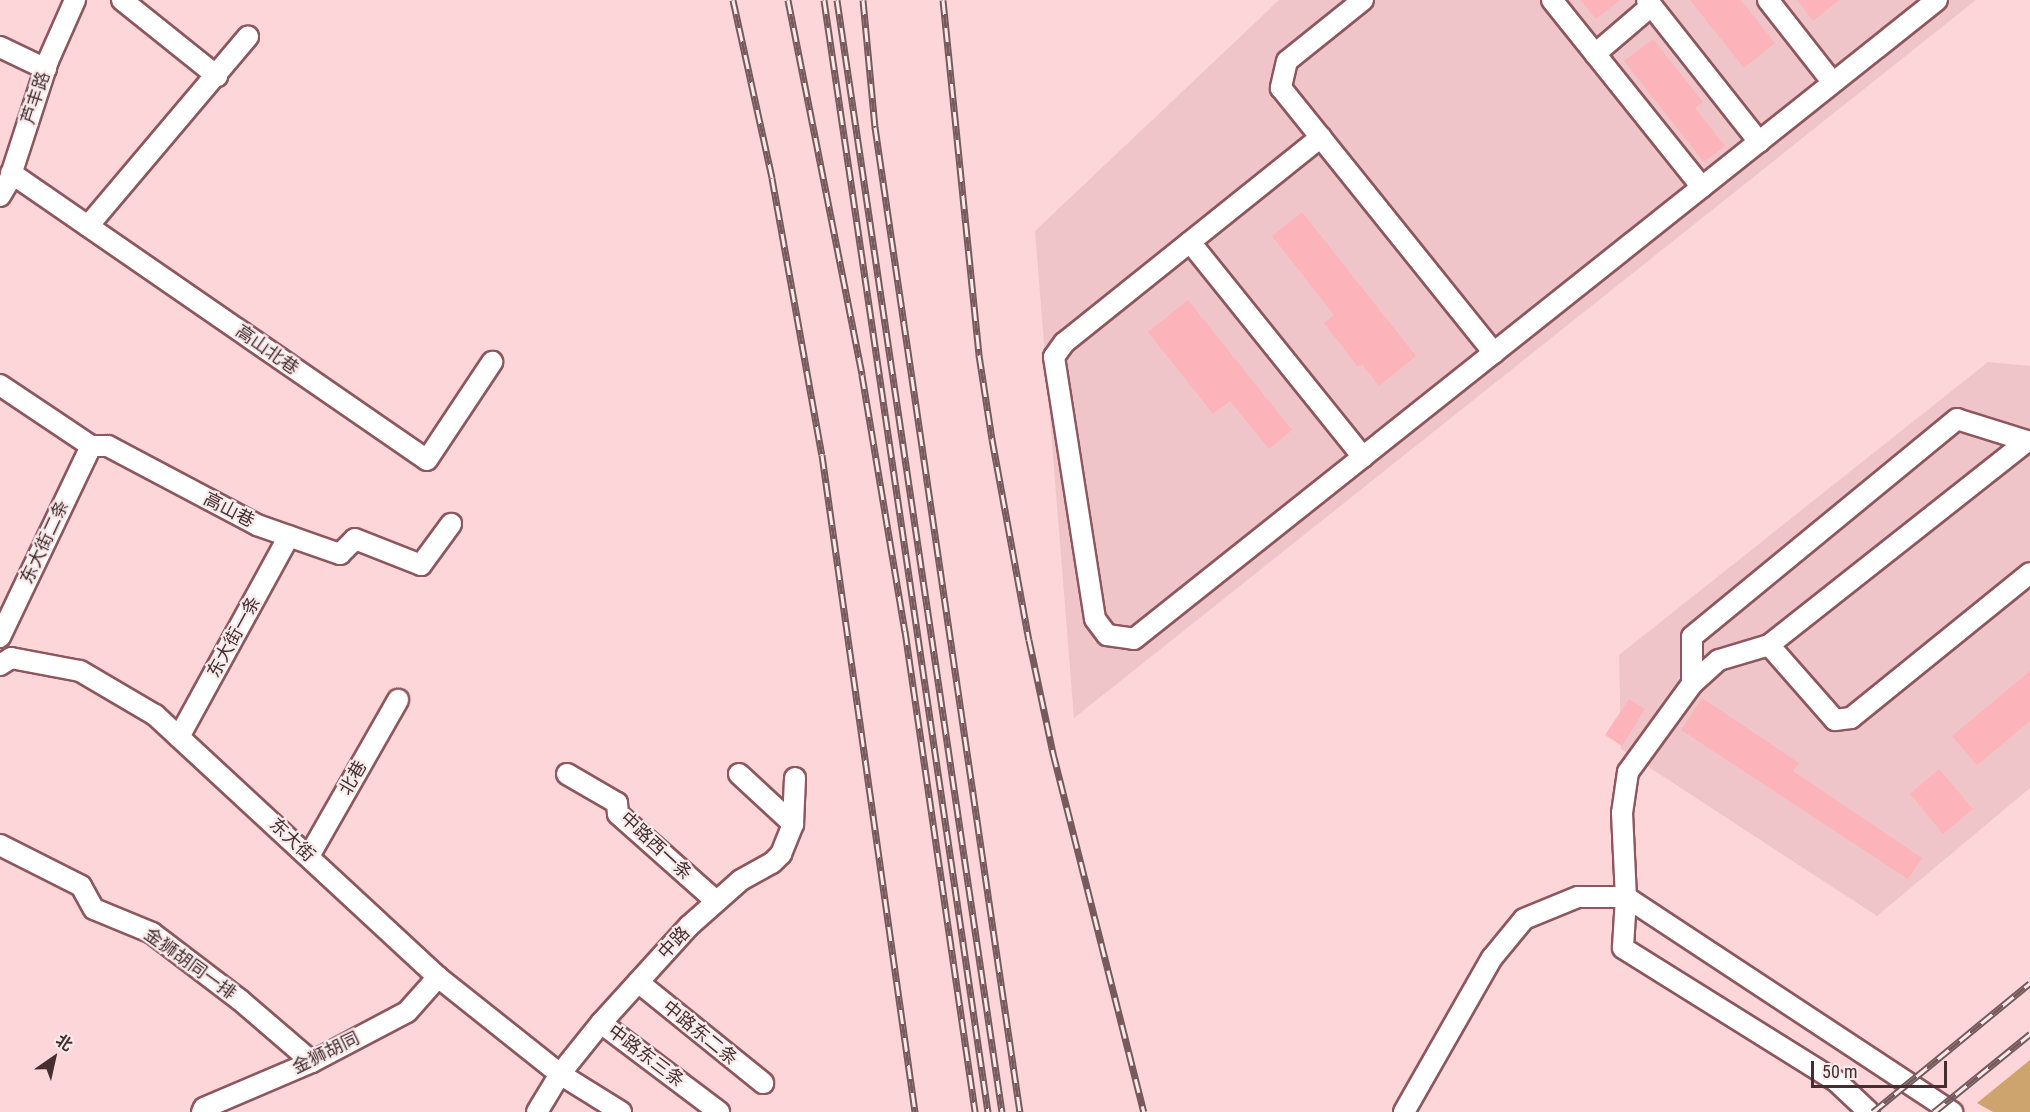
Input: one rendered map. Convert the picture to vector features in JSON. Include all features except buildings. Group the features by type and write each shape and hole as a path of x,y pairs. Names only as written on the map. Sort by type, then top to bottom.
{"street":[{"name":"芦丰路","path":"0,196 11,173 46,69 75,0"},
{"path":"122,0 217,76"},
{"path":"1363,0 1287,61 1281,88 1494,353"},
{"path":"1551,0 1702,187"},
{"path":"1768,0 1833,83"},
{"path":"1321,137 1064,343 1054,357 1095,619 1107,635 1134,639 1937,0"},
{"path":"1595,54 1649,3 1759,142"},
{"path":"88,226 248,37"},
{"path":"0,47 46,69"},
{"name":"高山北巷","path":"11,173 427,460 492,362"},
{"path":"1190,242 1363,457"},
{"name":"高山巷","path":"0,385 91,446 108,446 257,525 340,554 355,538 421,565 451,524"},
{"path":"1692,684 1692,637 1957,420 2029,441"},
{"path":"1869,1112 1836,1081 1623,948 1626,897 1622,813 1628,772 1692,684 1719,660 1769,645 2029,441"},
{"name":"东大街二条","path":"0,637 91,446"},
{"name":"东大街一条","path":"179,737 289,536"},
{"path":"1769,645 1835,720 1851,718 2030,573"},
{"name":"东大街","path":"0,665 11,658 80,671 155,715 438,977 560,1074 621,1112"},
{"name":"北巷","path":"309,856 398,700"},
{"name":"中路西一条","path":"567,774 617,803 618,814 716,901"},
{"path":"739,774 793,824"},
{"name":"中路","path":"537,1112 560,1074 601,1023 689,926 741,880 772,863 781,854 793,824 795,778"},
{"name":"金狮胡同一排","path":"0,845 81,885 94,909 152,933 240,1000 312,1062"},
{"path":"1404,1112 1492,957 1524,920 1578,897 1626,897 1952,1112"},
{"name":"金狮胡同","path":"202,1112 204,1108 312,1062 407,1012 438,977"},
{"name":"中路东二条","path":"638,982 763,1083"},
{"name":"中路东三条","path":"601,1023 719,1112"}],"shaded area":[{"path":"1279,0 1976,0 1074,718 1035,231"},
{"path":"1988,362 2030,366 2030,788 1877,916 1621,749 1619,655"},
{"path":"2030,1060 2030,1112 1993,1112 1977,1103"}],"railway":[{"path":"733,0 772,178 822,455 915,1112"},
{"path":"788,0 862,375 905,631 975,1112"},
{"path":"824,0 988,1112"},
{"path":"837,0 1002,1112"},
{"path":"863,0 875,127 1020,1112"},
{"path":"943,0 979,355 992,439 1029,640 1053,753 1144,1112"},
{"path":"1873,1112 2030,983"},
{"path":"1934,1112 2030,1034"}]}
